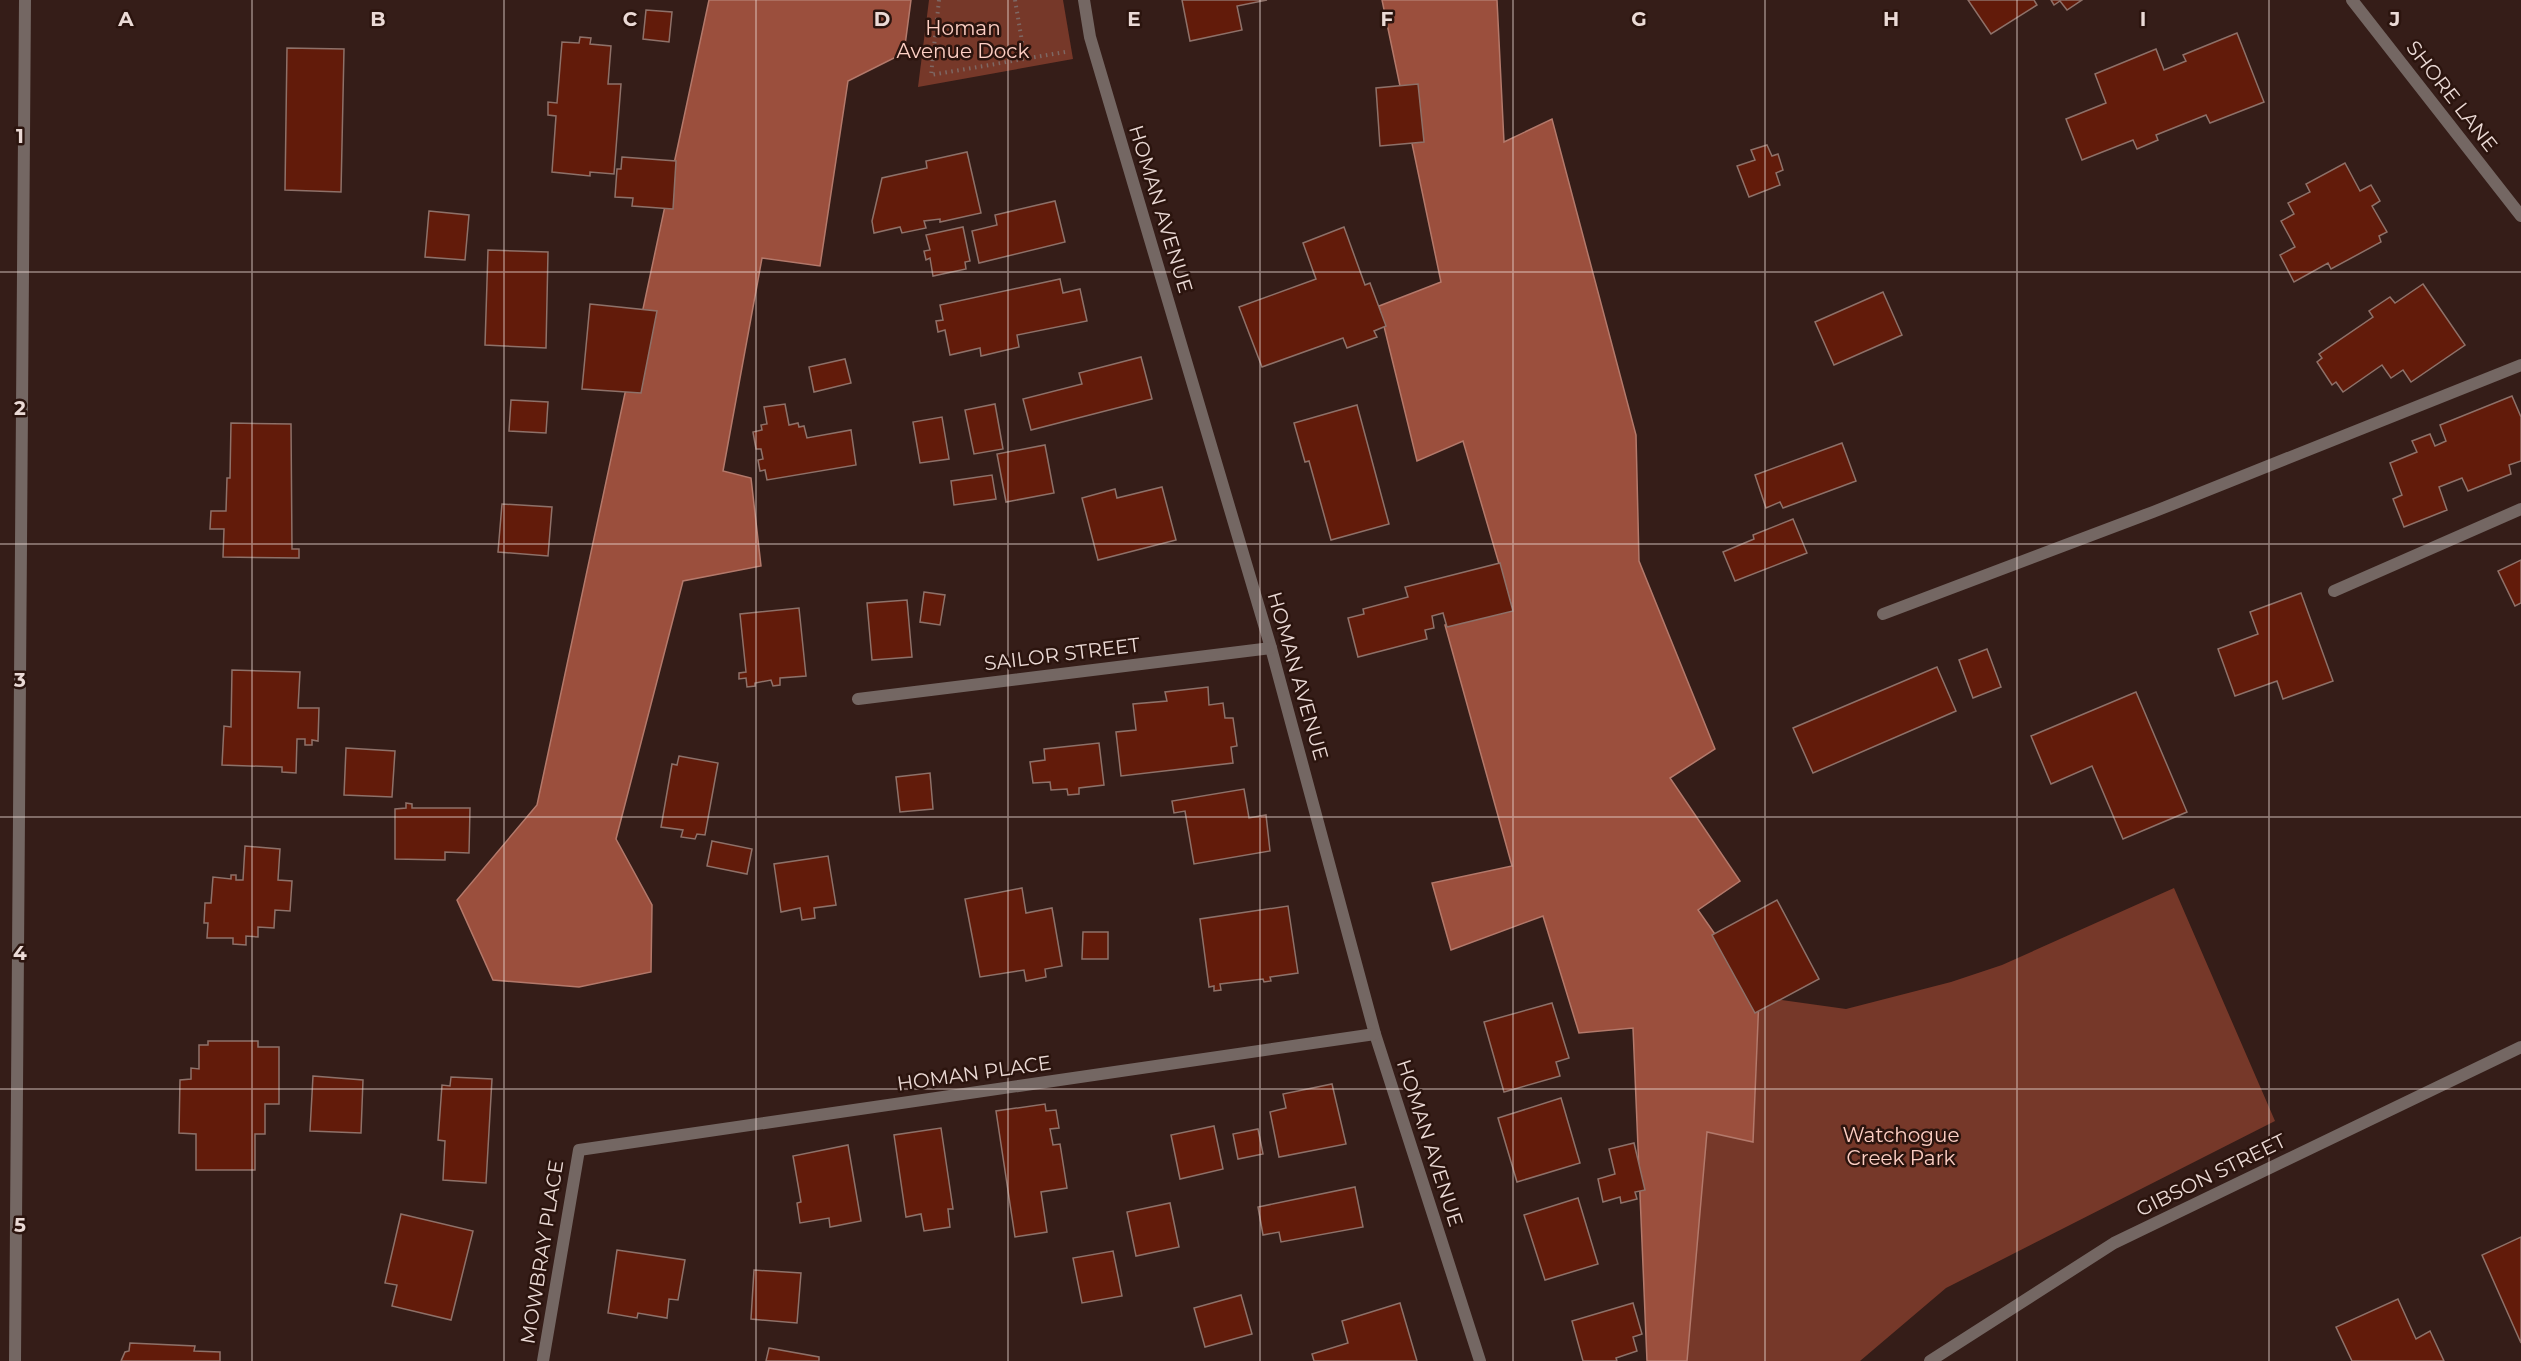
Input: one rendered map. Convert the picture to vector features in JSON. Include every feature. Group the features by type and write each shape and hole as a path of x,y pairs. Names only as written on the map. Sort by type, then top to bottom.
{"street":[{"path":"15,1361 25,0"},
{"name":"HOMAN AVENUE","path":"1084,0 1093,47 1271,648 1375,1034 1480,1361"},
{"name":"SHORE LANE","path":"2352,0 2521,216"},
{"path":"1883,614 2153,512 2521,365"},
{"path":"2334,591 2521,509"},
{"name":"SAILOR STREET","path":"858,699 1271,648"},
{"name":"HOMAN PLACE","path":"579,1150 1375,1034"},
{"name":"GIBSON STREET","path":"1930,1361 2114,1243 2521,1047"},
{"name":"MOWBRAY PLACE","path":"543,1361 579,1150"}],"path":[{"path":"939,0 931,75 1093,47"},
{"path":"1015,0 1025,59"}],"green space":[{"name":"Homan Avenue Dock","path":"929,0 1063,0 1073,59 918,87"},
{"name":"Watchogue Creek Park","path":"2174,888 2275,1121 1946,1288 1860,1361 1687,1361 1707,1131 1753,1142 1759,997 1846,1009 1951,982 2002,965"}],"shaded area":[{"path":"709,0 911,0 904,53 848,81 820,266 762,258 723,471 751,478 761,566 683,581 616,839 652,905 651,972 579,987 493,980 457,900 537,805"},
{"path":"1382,0 1497,0 1504,142 1552,119 1636,435 1639,561 1715,749 1670,778 1740,881 1698,910 1759,997 1753,1142 1707,1132 1687,1361 1647,1361 1633,1028 1579,1033 1543,916 1451,950 1432,883 1512,866 1445,625 1512,608 1463,441 1417,461 1379,306 1441,282"}],"building":[{"path":"1182,0 1267,0 1237,6 1242,30 1190,41"},
{"path":"1968,0 2034,0 2037,5 1991,34"},
{"path":"2051,0 2082,0 2067,10 2060,1 2054,5"},
{"path":"646,10 672,12 669,42 643,39"},
{"path":"2237,33 2264,102 2210,123 2206,115 2156,135 2158,140 2137,149 2133,140 2082,160 2066,119 2106,103 2095,74 2156,49 2164,70 2186,61 2183,55"},
{"path":"580,37 591,38 590,44 611,46 608,84 621,84 614,174 590,172 590,176 552,172 556,116 548,115 548,102 557,103 562,42 579,43"},
{"path":"287,48 344,49 341,192 285,190"},
{"path":"1418,84 1424,142 1380,146 1376,88"},
{"path":"1767,145 1772,156 1778,154 1783,170 1776,173 1780,185 1749,197 1737,166 1755,160 1751,150"},
{"path":"967,152 981,213 940,222 940,219 924,221 926,228 902,233 900,227 874,233 872,221 882,178 927,168 926,161"},
{"path":"622,157 676,161 673,209 632,206 633,198 615,197 617,169 621,169"},
{"path":"2345,163 2360,191 2371,185 2380,201 2372,206 2387,232 2379,236 2381,242 2331,269 2328,263 2294,282 2280,255 2295,247 2281,221 2294,214 2288,203 2310,192 2306,184"},
{"path":"1055,201 1065,242 979,263 972,231 997,225 995,215"},
{"path":"429,211 469,215 465,260 425,257"},
{"path":"963,227 970,261 965,262 966,269 933,276 930,258 926,260 924,251 930,250 926,235"},
{"path":"1344,227 1365,285 1370,283 1386,326 1374,331 1377,337 1347,348 1343,338 1262,367 1239,307 1316,279 1303,243"},
{"path":"488,250 548,252 546,348 485,345"},
{"path":"1060,279 1063,293 1080,289 1087,321 1017,335 1019,347 981,356 980,348 950,355 945,330 938,332 936,321 943,320 940,305"},
{"path":"2423,284 2465,345 2411,382 2403,370 2391,378 2382,365 2343,392 2336,382 2332,385 2317,362 2322,358 2319,354 2373,317 2369,311 2390,297 2395,303"},
{"path":"1883,292 1902,335 1834,365 1815,322"},
{"path":"590,304 657,311 641,393 582,389"},
{"path":"1141,357 1152,399 1031,430 1023,399 1082,384 1079,373"},
{"path":"845,359 851,383 814,392 809,367"},
{"path":"2512,396 2521,417 2521,461 2509,465 2511,474 2468,491 2462,478 2439,487 2447,510 2404,527 2393,499 2402,495 2390,463 2417,452 2412,441 2430,434 2435,446 2446,441 2440,425"},
{"path":"511,400 548,402 546,433 509,431"},
{"path":"785,404 789,425 798,423 799,427 804,426 807,438 851,430 856,465 767,480 765,470 760,471 758,460 763,459 761,449 756,449 753,432 762,430 761,425 767,424 764,407"},
{"path":"995,404 1003,449 974,454 965,410"},
{"path":"1357,405 1389,524 1331,540 1309,461 1305,462 1294,423"},
{"path":"942,417 949,459 920,463 913,422"},
{"path":"231,423 291,424 292,549 299,549 299,558 223,557 224,529 210,529 211,511 226,511 227,478 230,478"},
{"path":"1842,443 1856,481 1783,508 1780,502 1766,508 1755,475"},
{"path":"1045,445 1054,493 1006,502 997,454"},
{"path":"992,475 996,499 954,505 951,481"},
{"path":"1162,487 1176,540 1098,560 1082,498 1115,489 1117,498"},
{"path":"502,504 552,507 548,556 498,552"},
{"path":"1793,519 1807,553 1735,581 1723,552 1754,539 1753,535"},
{"path":"2521,560 2521,603 2515,606 2498,571"},
{"path":"1500,563 1513,611 1447,627 1443,613 1432,616 1434,628 1425,630 1427,639 1358,657 1348,618 1364,614 1363,609 1408,597 1405,587"},
{"path":"924,592 945,595 940,625 920,622"},
{"path":"2301,593 2333,681 2283,699 2277,681 2235,696 2218,649 2258,634 2250,612"},
{"path":"907,600 912,657 872,660 867,603"},
{"path":"799,608 806,676 780,678 780,685 773,686 771,680 747,687 746,678 739,679 739,673 746,672 740,614"},
{"path":"1987,649 2001,687 1973,698 1959,660"},
{"path":"1937,667 1956,711 1813,773 1793,728"},
{"path":"232,670 300,672 298,708 319,708 318,741 312,740 312,745 305,745 305,739 297,739 296,773 282,772 282,767 222,765 224,726 231,727"},
{"path":"1208,687 1209,705 1223,703 1225,718 1233,718 1237,746 1231,747 1233,763 1121,776 1116,732 1136,730 1133,704 1167,701 1165,692"},
{"path":"2136,692 2187,812 2123,839 2092,766 2051,784 2031,736"},
{"path":"1099,743 1104,785 1079,788 1079,794 1068,795 1067,789 1051,790 1050,782 1033,783 1030,762 1045,760 1044,749"},
{"path":"346,748 395,751 392,797 344,795"},
{"path":"679,756 718,763 705,835 697,834 695,839 681,837 683,830 661,827 672,764 677,765"},
{"path":"930,773 933,809 900,812 896,777"},
{"path":"1244,789 1249,818 1266,815 1270,851 1194,864 1185,811 1174,813 1172,801"},
{"path":"406,803 412,804 412,808 470,808 469,853 445,852 445,860 395,859 395,809 406,808"},
{"path":"712,841 752,849 747,874 707,866"},
{"path":"245,846 280,849 278,880 292,881 290,911 275,910 274,928 258,927 258,937 246,936 246,945 233,944 233,938 207,938 208,923 204,923 205,903 211,903 213,877 231,879 231,875 236,875 236,880 243,880"},
{"path":"828,856 836,905 814,908 815,918 802,920 800,908 781,912 774,864"},
{"path":"1022,888 1026,913 1052,908 1062,966 1045,969 1046,977 1026,981 1024,970 980,977 965,899"},
{"path":"1777,900 1819,979 1755,1013 1712,935"},
{"path":"1288,906 1298,973 1270,977 1271,981 1264,982 1263,979 1220,984 1221,990 1214,991 1214,986 1209,987 1200,919"},
{"path":"1083,932 1108,932 1108,959 1082,959"},
{"path":"1552,1003 1569,1058 1556,1062 1560,1076 1504,1092 1484,1022"},
{"path":"208,1041 258,1041 258,1047 279,1047 279,1104 265,1104 265,1134 255,1134 255,1170 196,1170 196,1134 179,1133 180,1080 191,1079 191,1068 199,1069 199,1045 208,1045"},
{"path":"313,1076 363,1080 361,1133 310,1131"},
{"path":"451,1077 492,1079 486,1183 443,1180 445,1141 438,1140 442,1085 450,1086"},
{"path":"1332,1084 1346,1144 1279,1157 1270,1112 1286,1108 1283,1094"},
{"path":"1561,1098 1580,1163 1517,1182 1498,1118"},
{"path":"1045,1104 1046,1111 1056,1110 1059,1128 1050,1129 1053,1145 1060,1144 1067,1188 1041,1192 1047,1232 1015,1237 996,1111"},
{"path":"1214,1126 1223,1169 1180,1179 1171,1135"},
{"path":"941,1128 953,1209 948,1209 950,1227 924,1231 921,1214 906,1217 894,1135"},
{"path":"1258,1129 1263,1154 1238,1159 1233,1134"},
{"path":"1634,1143 1645,1190 1635,1192 1637,1199 1621,1203 1620,1197 1603,1202 1598,1179 1615,1174 1609,1149"},
{"path":"848,1145 861,1221 830,1227 829,1218 800,1223 797,1203 801,1202 793,1156"},
{"path":"1355,1187 1363,1227 1281,1242 1279,1232 1263,1235 1258,1207"},
{"path":"1578,1198 1598,1264 1545,1280 1524,1215"},
{"path":"1170,1203 1179,1247 1136,1256 1127,1212"},
{"path":"401,1214 473,1231 451,1320 392,1306 397,1285 385,1283"},
{"path":"2521,1237 2521,1343 2482,1255"},
{"path":"617,1250 685,1260 678,1300 669,1299 667,1318 638,1313 637,1318 608,1313"},
{"path":"1113,1251 1122,1296 1082,1303 1073,1258"},
{"path":"754,1270 801,1273 797,1323 751,1319"},
{"path":"1241,1295 1252,1334 1205,1347 1194,1308"},
{"path":"2398,1299 2416,1339 2430,1331 2444,1361 2352,1361 2336,1327"},
{"path":"1400,1303 1417,1361 1314,1361 1312,1354 1348,1343 1342,1321"},
{"path":"1633,1303 1642,1334 1633,1337 1637,1351 1616,1358 1617,1361 1583,1361 1572,1321"},
{"path":"130,1343 195,1346 194,1351 220,1352 220,1361 121,1361 125,1352 129,1351"},
{"path":"769,1348 819,1357 819,1361 766,1361"}]}
